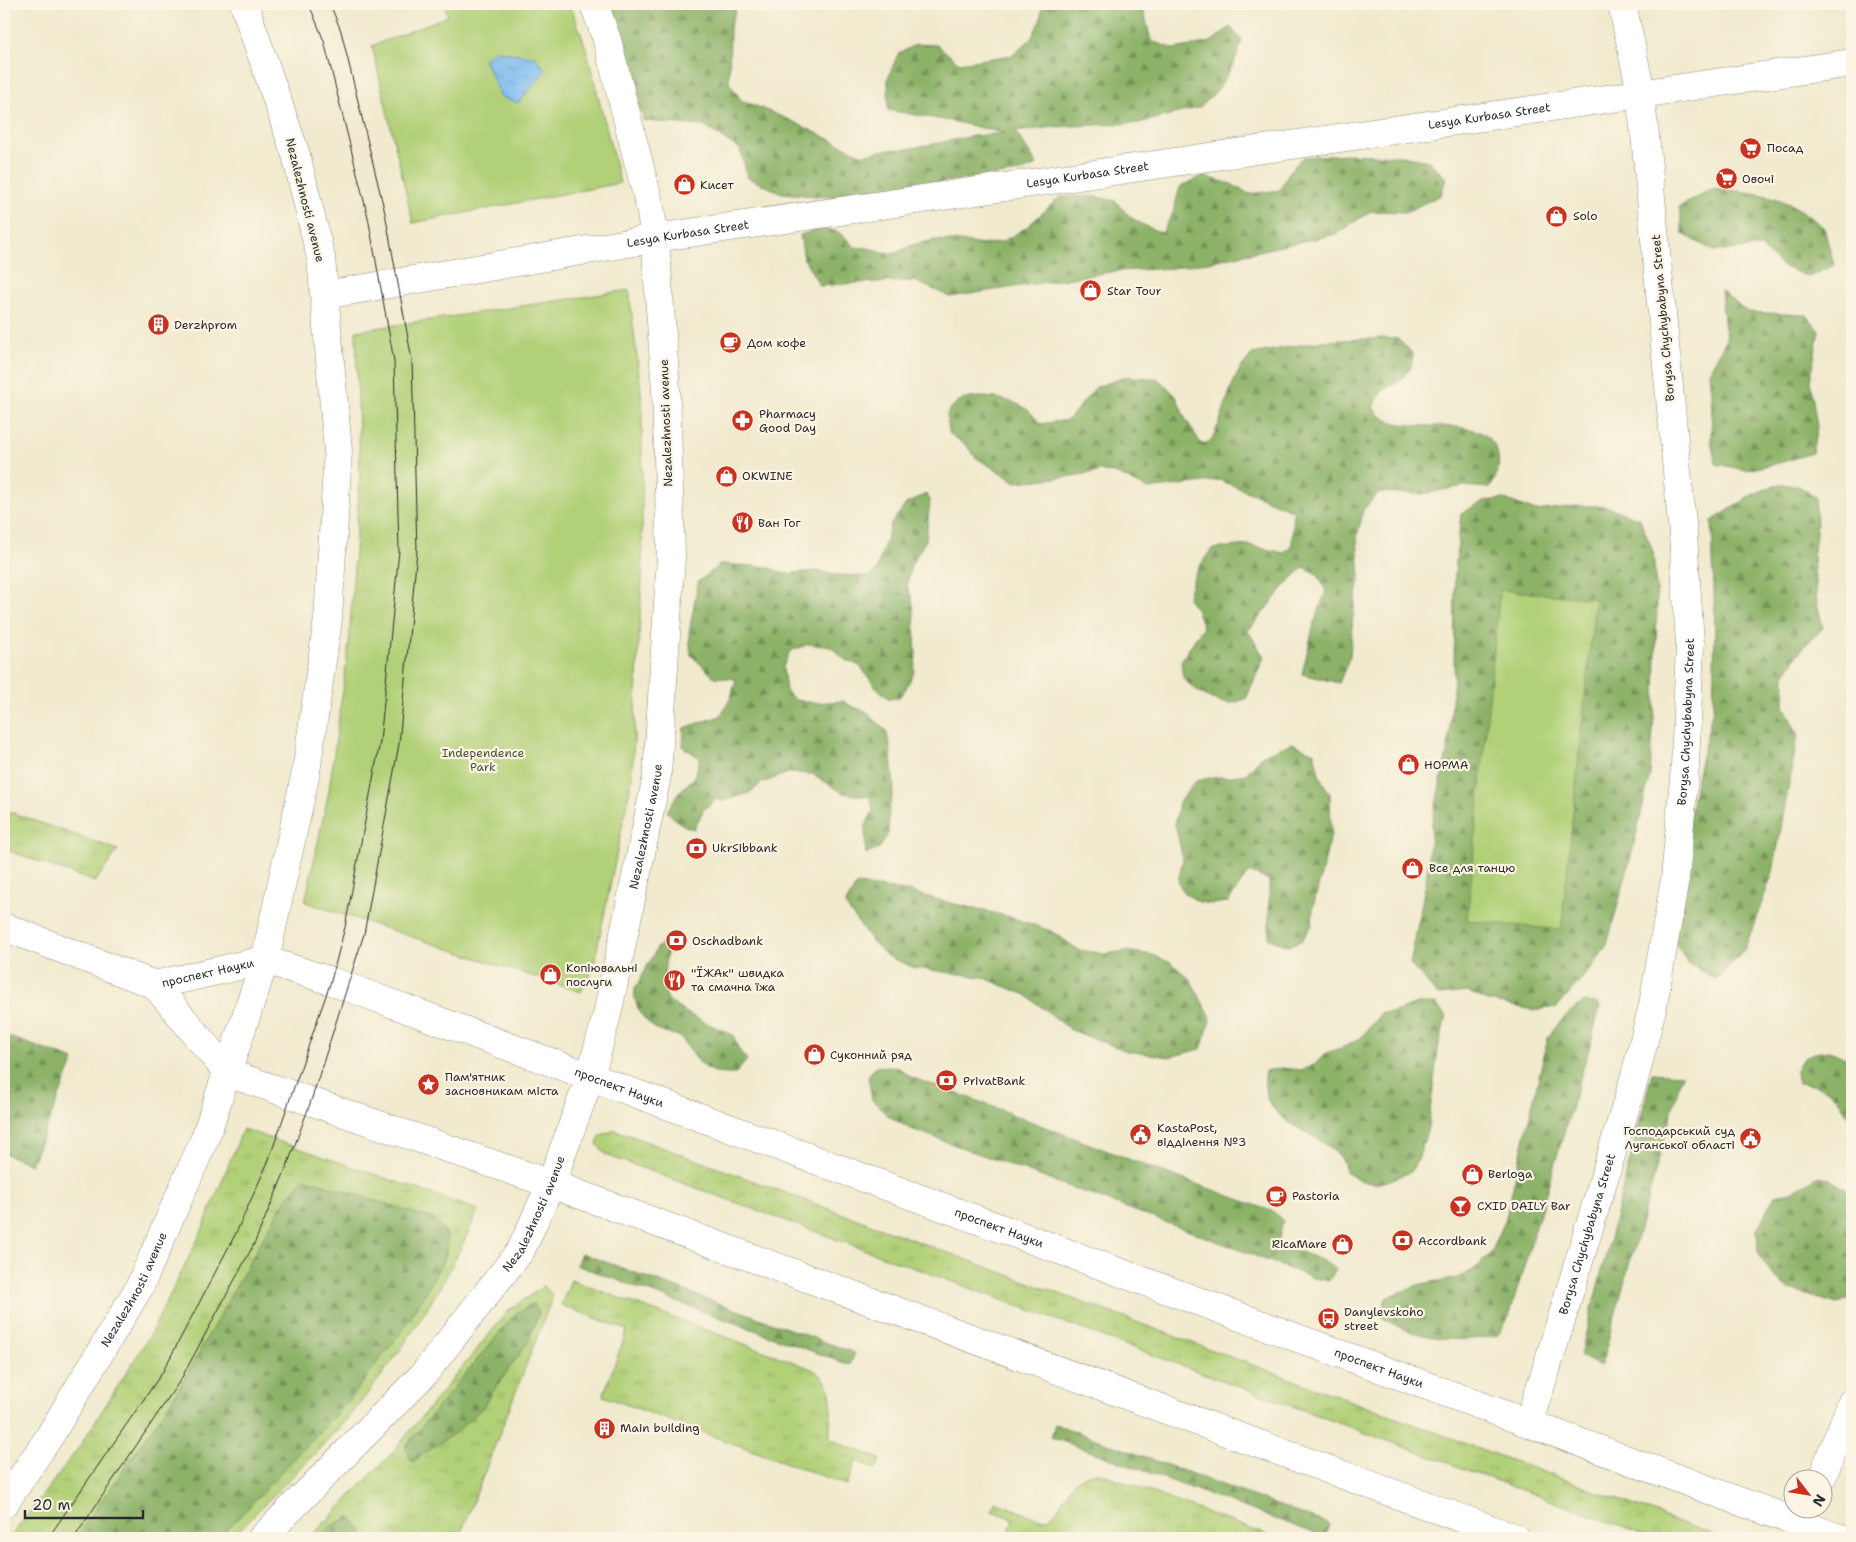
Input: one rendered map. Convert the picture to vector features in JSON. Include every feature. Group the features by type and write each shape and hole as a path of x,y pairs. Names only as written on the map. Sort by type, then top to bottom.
{"main road":[{"name":"Nezalezhnosti avenue","path":"4,1504 49,1437 139,1288 205,1138 266,960 306,772 328,619 338,451 321,258 296,155 244,4"},
{"name":"Nezalezhnosti avenue","path":"262,1538 423,1375 521,1250 551,1184 590,1077 607,1015 657,776 671,556 666,390 655,238 650,207 608,40 594,4"},
{"name":"Borysa Chychybabyna Street","path":"1528,1423 1635,1076 1653,1005 1675,879 1684,776 1690,644 1683,534 1640,94 1622,4"},
{"name":"Lesya Kurbasa Street","path":"325,294 655,238 1852,63"},
{"name":"проспект Науки","path":"4,927 155,985 228,1073"},
{"name":"проспект Науки","path":"155,985 266,960 330,981 1528,1423 1784,1510"},
{"path":"228,1073 551,1184 1515,1538"},
{"path":"1825,1470 1852,1402"},
{"name":"проспект Науки","path":"1810,1520 1839,1538"}],"green space":[{"path":"444,4 570,4 586,48 620,183 413,223 372,46 448,16"},
{"path":"606,4 734,4 736,9 730,27 729,83 741,100 790,120 862,155 885,150 907,149 974,136 1004,133 888,110 888,78 898,54 916,44 937,45 959,63 1013,55 1031,39 1040,21 1043,4 1142,4 1151,41 1174,49 1211,42 1230,27 1242,41 1233,65 1219,88 1201,107 1139,123 1052,127 1016,132 1037,165 1020,172 827,197 782,193 748,178 740,149 704,126 644,121"},
{"path":"1347,154 1402,156 1429,161 1446,178 1441,195 1406,212 1371,211 1336,234 1208,262 1172,268 1117,271 950,297 915,281 820,286 804,259 800,235 824,229 842,235 854,247 894,254 913,245 933,240 960,241 982,245 1002,242 1027,227 1060,197 1093,196 1116,201 1136,221 1162,233 1173,213 1180,187 1203,176 1231,184 1249,194 1280,190 1289,172 1303,157"},
{"path":"1711,189 1772,197 1796,207 1824,228 1834,265 1809,277 1782,266 1761,247 1714,251 1683,234 1679,207"},
{"name":"Independence Park","path":"629,290 642,400 642,577 632,778 593,969 581,992 305,902 329,791 349,644 360,473 356,331"},
{"path":"1721,291 1747,312 1807,315 1819,330 1810,381 1817,427 1812,453 1746,470 1716,464 1711,441 1712,407 1709,372 1726,340"},
{"path":"1398,339 1413,354 1411,367 1400,381 1383,390 1373,407 1384,418 1399,423 1475,430 1489,438 1497,452 1498,466 1490,488 1463,486 1422,494 1379,492 1363,510 1357,538 1360,576 1353,615 1350,656 1339,683 1302,674 1314,624 1326,591 1318,575 1304,567 1248,631 1264,657 1246,699 1234,703 1217,701 1198,691 1183,678 1181,661 1203,627 1196,609 1188,598 1194,578 1203,561 1212,549 1248,545 1284,553 1292,544 1294,511 1220,480 1148,489 1118,474 1102,471 1067,477 1016,482 975,457 967,446 949,433 947,414 957,403 966,399 985,397 1015,403 1030,412 1040,424 1068,420 1096,387 1126,377 1157,378 1176,396 1184,416 1201,444 1210,442 1234,381 1252,354 1321,341"},
{"path":"1775,485 1797,485 1815,496 1817,524 1813,559 1817,603 1823,628 1802,648 1785,674 1784,706 1798,735 1773,872 1744,951 1716,979 1689,964 1671,936 1695,786 1713,709 1715,629 1712,521 1752,495"},
{"path":"926,494 930,500 926,540 911,565 907,586 912,598 914,613 916,657 914,672 905,690 898,698 888,698 875,686 860,666 844,659 831,647 809,644 790,651 783,667 786,691 795,700 814,703 843,701 865,711 886,730 890,746 894,787 889,809 888,834 879,849 866,854 865,828 873,810 870,797 843,793 813,774 788,773 762,783 749,793 724,801 716,799 704,809 694,829 679,822 667,811 679,792 695,777 700,758 683,747 684,728 720,716 731,698 736,679 714,677 691,655 689,633 698,582 721,564 767,567 785,574 817,571 836,575 869,576 876,572 891,524 906,504"},
{"path":"1504,499 1536,511 1575,506 1605,506 1640,519 1653,552 1657,599 1655,700 1650,775 1607,945 1592,967 1557,1007 1534,1010 1488,1001 1468,992 1438,995 1410,964 1426,882 1432,823 1448,748 1454,678 1455,572 1461,513 1484,501"},
{"path":"1500,590 1595,599 1561,930 1467,920"},
{"path":"1292,743 1314,753 1320,777 1330,794 1331,834 1313,908 1312,925 1302,940 1288,946 1269,939 1269,880 1249,872 1228,902 1211,904 1199,902 1184,893 1178,882 1183,859 1175,824 1179,802 1196,781 1246,774 1263,755"},
{"path":"4,810 118,850 95,882 4,849"},
{"path":"857,884 911,892 1007,916 1051,931 1079,950 1105,954 1126,951 1153,955 1171,963 1190,979 1211,1019 1201,1049 1169,1057 1127,1051 1071,1030 1026,995 982,977 915,968 887,956 871,940 845,905"},
{"path":"664,942 669,944 664,976 666,995 677,1007 733,1035 739,1050 747,1060 735,1074 714,1072 704,1066 681,1038 656,1029 646,1020 638,1008 635,989 657,948"},
{"path":"1584,1002 1596,1003 1600,1006 1591,1042 1509,1317 1498,1335 1468,1339 1437,1338 1407,1330 1380,1316 1386,1298 1417,1285 1455,1279 1476,1268 1491,1253 1505,1221 1548,1038 1573,1009"},
{"path":"1418,1004 1436,1004 1446,1017 1438,1048 1428,1128 1419,1157 1411,1172 1379,1183 1365,1182 1347,1173 1342,1159 1324,1143 1278,1114 1270,1104 1266,1094 1265,1071 1282,1068 1301,1070 1314,1065 1326,1053 1361,1038 1381,1013 1391,1013"},
{"path":"4,1035 74,1060 31,1165 4,1153"},
{"path":"1830,1051 1852,1061 1852,1124 1842,1106 1832,1094 1819,1087 1798,1083 1798,1067 1805,1057 1811,1054"},
{"path":"876,1066 899,1068 911,1077 1274,1212 1283,1221 1278,1243 1321,1260 1336,1269 1329,1281 1313,1278 909,1128 887,1115 872,1100 868,1076"},
{"path":"1652,1073 1682,1075 1601,1366 1580,1356"},
{"path":"243,1129 478,1210 452,1265 420,1320 384,1373 364,1398 317,1451 232,1538 10,1538 79,1447 149,1337 201,1233"},
{"path":"615,1130 1722,1538 1653,1538 606,1155 597,1144 601,1135"},
{"path":"1817,1177 1830,1179 1848,1191 1846,1214 1852,1223 1852,1297 1837,1304 1790,1290 1773,1276 1758,1254 1757,1229 1775,1195 1791,1192"},
{"path":"304,1178 434,1219 447,1234 446,1255 399,1335 348,1401 219,1538 76,1538 174,1397 280,1208"},
{"path":"581,1253 855,1353 850,1365 576,1265"},
{"path":"571,1280 807,1367 818,1373 825,1380 831,1397 830,1438 880,1459 876,1469 856,1461 847,1485 603,1396 627,1330 561,1305"},
{"path":"544,1286 553,1296 459,1538 310,1538 392,1453 509,1310"},
{"path":"534,1303 539,1313 529,1340 481,1409 456,1432 412,1462 405,1447 515,1314"},
{"path":"1055,1424 1329,1524 1325,1537 1051,1437"},
{"path":"1092,1473 1099,1473 1275,1538 1017,1538 1008,1535 1013,1519 992,1511 995,1502 1039,1519 1046,1519 1057,1510 1075,1482"},
{"path":"350,1516 366,1538 318,1538 329,1528"}],"water":[{"path":"494,51 534,56 546,70 518,103 501,97 484,59"}],"tram line":[{"path":"48,1538 162,1373 235,1235 268,1162 331,981 345,927 380,742 399,551 394,361 368,217 324,41 309,4"},
{"path":"74,1538 181,1379 254,1244 286,1169 311,1101 364,934 399,744 417,551 412,360 385,213 341,31 330,4"}],"place":[{"name":"Посад","path":"1751,148"},
{"name":"Овочі","path":"1726,179"},
{"name":"Кисет","path":"684,185"},
{"name":"Solo","path":"1557,216"},
{"name":"Star Tour","path":"1091,291"},
{"name":"Derzhprom","path":"158,325"},
{"name":"Дом кофе","path":"731,343"},
{"name":"Pharmacy Good Day","path":"743,421"},
{"name":"OKWINE","path":"726,476"},
{"name":"Ван Гог","path":"742,523"},
{"name":"НОРМА","path":"1408,765"},
{"name":"UkrSibbank","path":"696,848"},
{"name":"Все для танцю","path":"1413,868"},
{"name":"Oschadbank","path":"676,941"},
{"name":"Копіювальні послуги","path":"550,975"},
{"name":"\"ЇЖАк\" швидка та смачна їжа","path":"675,980"},
{"name":"Суконний ряд","path":"814,1055"},
{"name":"PrivatBank","path":"947,1081"},
{"name":"Пам'ятник засновникам міста","path":"429,1084"},
{"name":"KastaPost, відділення №3","path":"1141,1135"},
{"name":"Господарський суд Луганської області","path":"1751,1138"},
{"name":"Berloga","path":"1472,1174"},
{"name":"Pastoria","path":"1276,1196"},
{"name":"CXID DAILY Bar","path":"1461,1206"},
{"name":"Accordbank","path":"1402,1241"},
{"name":"RicaMare","path":"1343,1244"},
{"name":"Danylevskoho street","path":"1328,1319"},
{"name":"Main building","path":"604,1428"}]}
